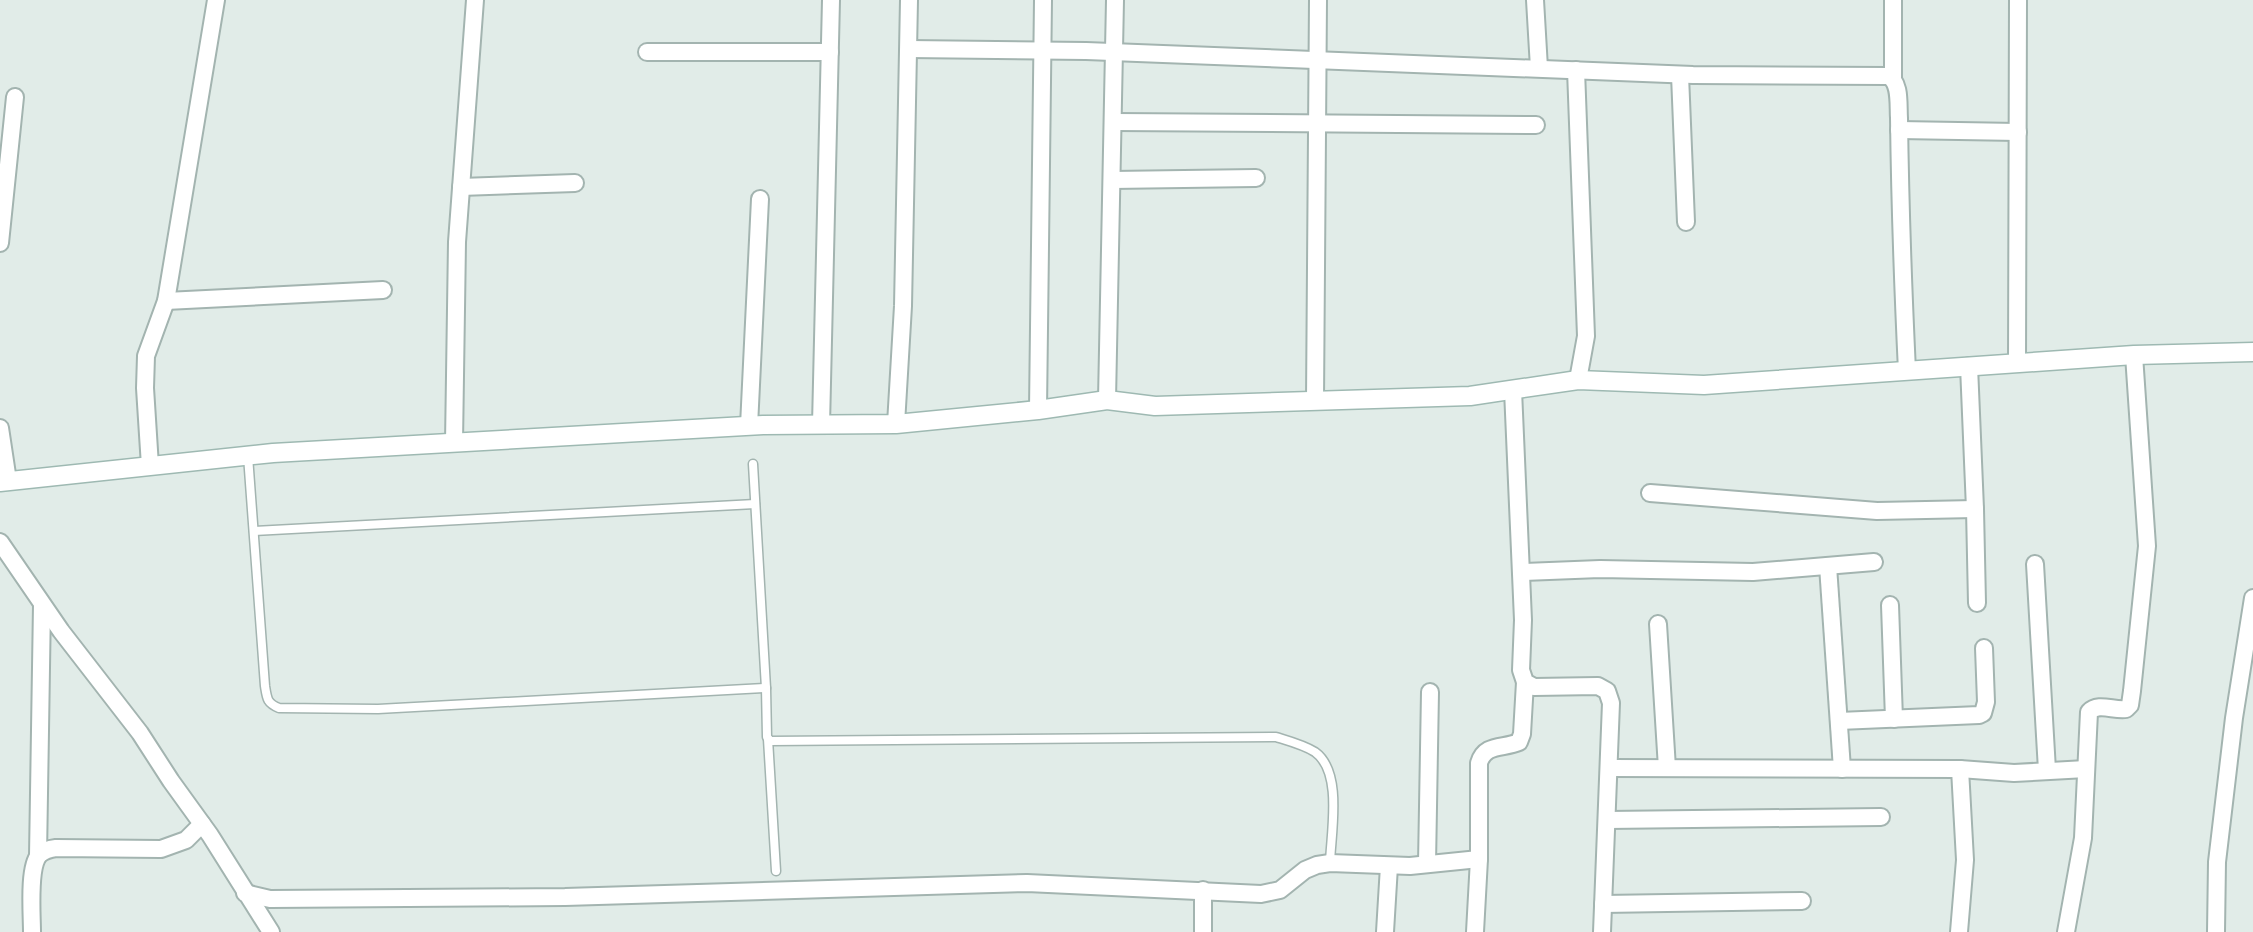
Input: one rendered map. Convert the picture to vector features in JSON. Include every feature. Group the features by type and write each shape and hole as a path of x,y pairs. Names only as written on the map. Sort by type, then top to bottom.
{"street":[{"path":"150,466 145,388 146,356 166,301 216,0"},
{"path":"454,443 457,242 475,0"},
{"path":"821,425 831,0"},
{"path":"896,424 903,306 909,0"},
{"path":"1038,410 1043,0"},
{"path":"1107,400 1115,0"},
{"path":"1315,401 1318,0"},
{"path":"1535,0 1539,68"},
{"path":"1893,0 1893,78 1896,86 1899,130 1907,371"},
{"path":"2017,363 2018,0"},
{"path":"909,49 1115,52 1680,75 1881,75 1893,78"},
{"path":"647,52 830,52"},
{"path":"1576,70 1586,336 1578,380"},
{"path":"1680,75 1686,222"},
{"path":"0,243 15,97"},
{"path":"1114,122 1536,125"},
{"path":"1899,130 2018,132"},
{"path":"1112,180 1256,178"},
{"path":"461,187 575,183"},
{"path":"749,426 760,199"},
{"path":"166,301 383,290"},
{"path":"0,428 4,482 248,456 749,426 896,424 1038,410 1107,400 1155,406 1470,396 1578,380 1704,385 2134,355 2253,352"},
{"path":"2066,932 2084,838 2089,712 2098,707 2126,709 2130,705 2132,691 2147,546 2134,355"},
{"path":"1969,366 1976,509 1977,603"},
{"path":"1475,932 1479,859 1479,763 1481,755 1489,748 1510,746 1519,742 1522,734 1525,682 1521,670 1523,620 1513,390"},
{"path":"1650,493 1877,511 1976,509"},
{"path":"0,542 42,605 140,733 271,932"},
{"path":"1521,572 1600,570 1753,572 1874,562"},
{"path":"2035,564 2047,770"},
{"path":"1828,566 1842,769"},
{"path":"2216,932 2217,862 2234,718 2253,598"},
{"path":"32,932 33,867 38,856 42,605"},
{"path":"1890,605 1894,719"},
{"path":"1658,624 1667,768"},
{"path":"1839,722 1979,716 1983,713 1986,702 1984,648"},
{"path":"1525,682 1534,687 1598,686 1607,691 1611,703 1602,932"},
{"path":"1427,864 1430,692"},
{"path":"1609,768 1960,769 2014,773 2086,768"},
{"path":"1959,932 1965,860 1960,769"},
{"path":"1607,820 1881,817"},
{"path":"38,856 46,849 56,848 161,849 186,840 202,824"},
{"path":"245,893 270,899 565,897 1027,883 1262,894 1280,890 1305,870 1317,865 1330,863 1389,866 1479,859"},
{"path":"1385,932 1389,866"},
{"path":"1203,890 1203,932"},
{"path":"1603,904 1802,901"}],"lane":[{"path":"248,456 265,686 267,701 279,708 378,709 766,688"},
{"path":"753,464 776,872"},
{"path":"254,531 755,504"},
{"path":"768,739 772,742 1276,737 1316,753 1330,770 1333,785 1330,863"}]}
